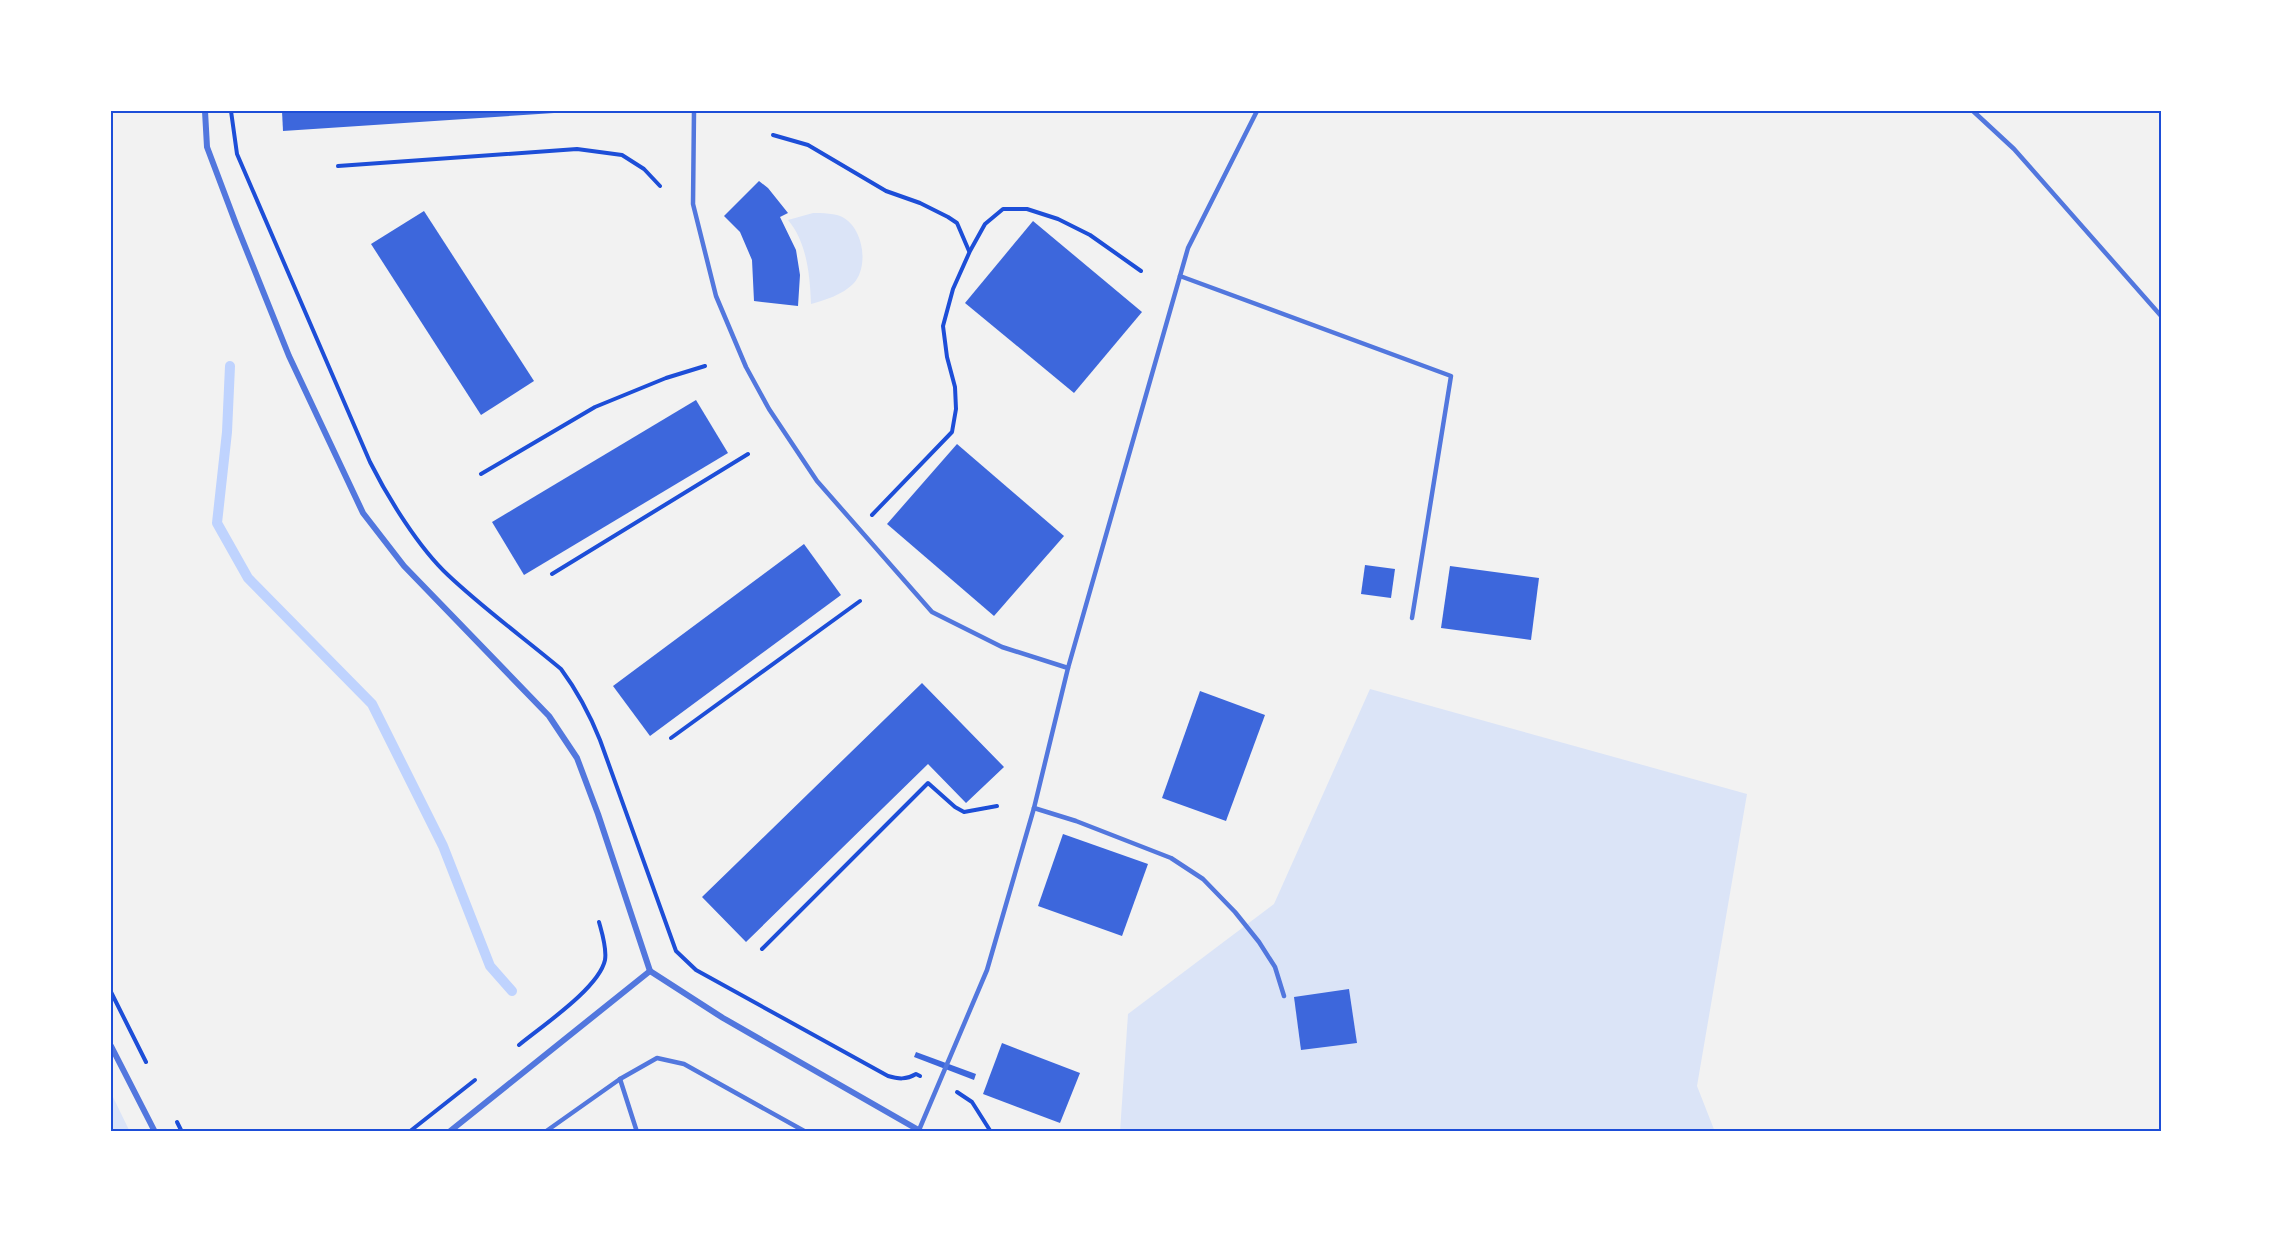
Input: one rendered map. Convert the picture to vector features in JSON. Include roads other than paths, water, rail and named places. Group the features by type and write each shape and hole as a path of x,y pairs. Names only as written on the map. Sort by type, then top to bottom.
{"street":[{"path":"205,111 207,147 236,224 289,357 363,513 404,566 549,716 577,758 650,971 723,1018 920,1131"},
{"path":"449,1132 650,971"},
{"path":"111,1046 155,1132"}],"lane":[{"path":"694,111 693,204 716,296 746,367 769,409 817,481 932,612 1002,647 1068,668"},
{"path":"920,1131 987,970 1034,808 1068,668 1188,248 1257,111"},
{"path":"1973,111 2014,149 2162,318"},
{"path":"1180,276 1451,376 1412,618"},
{"path":"1034,808 1076,821 1171,858 1203,879 1235,912 1259,942 1275,967 1284,996"},
{"path":"545,1132 620,1079 657,1058 684,1064 806,1132"},
{"path":"620,1079 637,1132"}],"waterway":[{"path":"230,366 227,432 217,523 248,578 372,704 443,846 490,966 512,991"}]}
